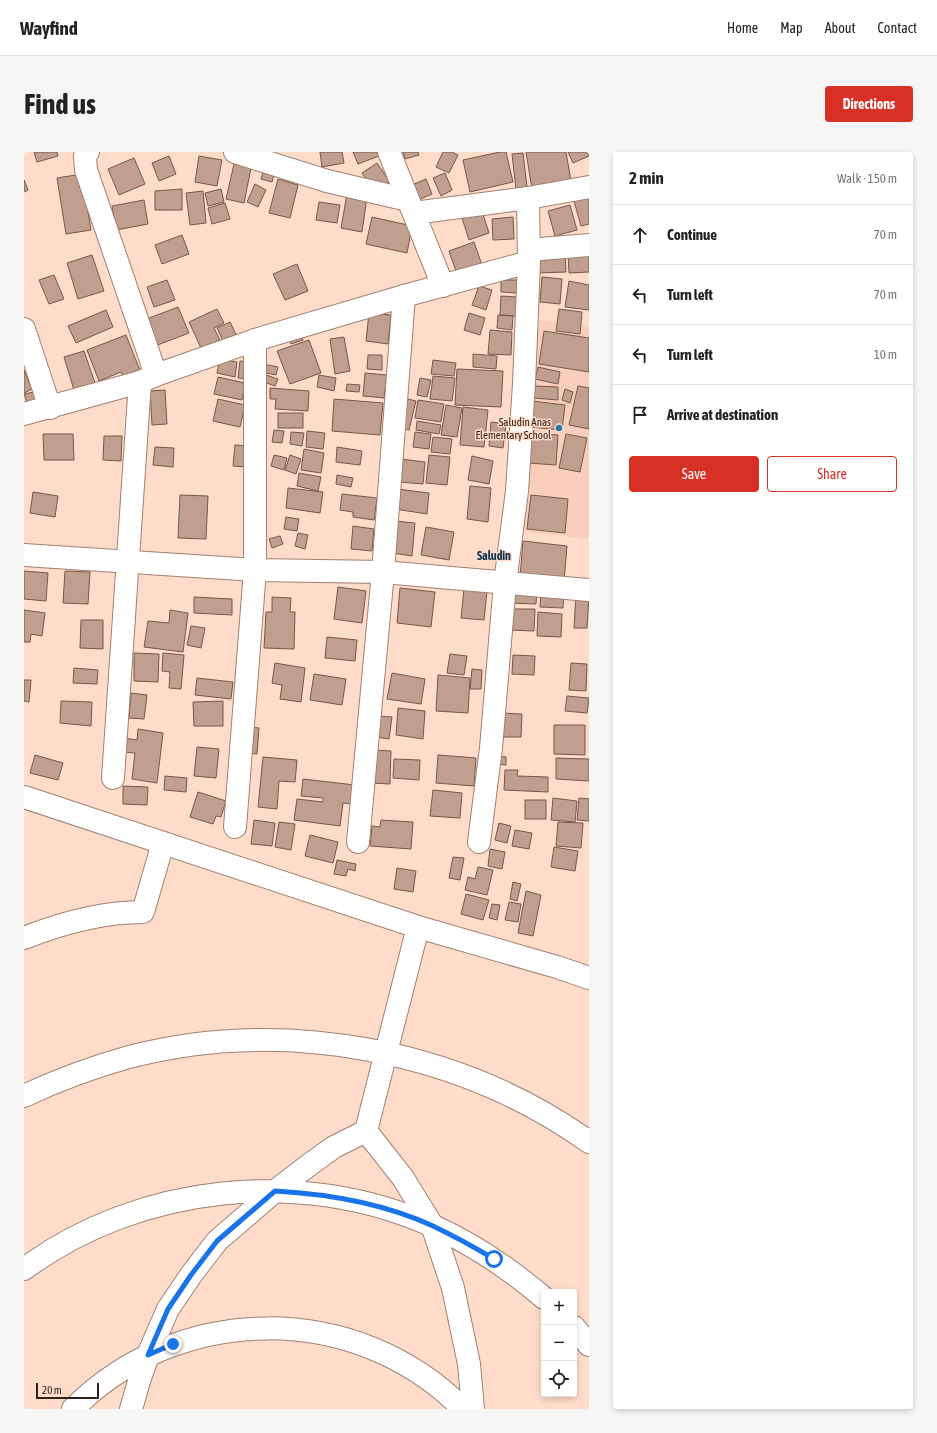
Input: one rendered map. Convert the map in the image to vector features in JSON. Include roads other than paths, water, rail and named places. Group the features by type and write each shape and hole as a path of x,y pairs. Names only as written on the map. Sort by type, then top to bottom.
{"street":[{"path":"88,152 85,156 86,170 148,378 128,562 113,778"},
{"path":"234,152 411,206 528,198 589,187"},
{"path":"389,152 443,286"},
{"path":"479,842 491,748 505,583 517,491 529,256 528,198"},
{"path":"24,414 50,408 148,378 255,340 443,286 529,256 589,245"},
{"path":"358,842 383,572 404,296"},
{"path":"24,329 50,408"},
{"path":"235,827 255,570 255,340"},
{"path":"24,555 255,570 383,572 589,590"},
{"path":"24,797 418,927 557,967 589,978"},
{"path":"24,938 90,917 122,912 143,912 163,843"},
{"path":"131,1409 148,1355 168,1309 191,1275 217,1241 275,1191 309,1165 334,1147 366,1131 418,927"},
{"path":"24,1096 48,1084 88,1069 129,1057 172,1048 257,1040 300,1041 386,1053 466,1077 505,1093 542,1113 589,1142"},
{"path":"366,1131 403,1178 432,1225 453,1288 469,1364 473,1409"},
{"path":"24,1269 66,1242 98,1226 132,1212 167,1202 203,1195 275,1191 339,1197 370,1204 432,1225 464,1241 494,1259 541,1295"},
{"path":"73,1409 102,1383 124,1368 148,1355 173,1344 199,1336 254,1328 281,1328 308,1331 335,1336 362,1344 411,1368 434,1384 463,1409"},
{"path":"577,1331 589,1345"}],"place":[{"name":"Saludin Anas Elementary School","path":"559,428"}],"district":[{"name":"Saludin","path":"494,556"}]}
